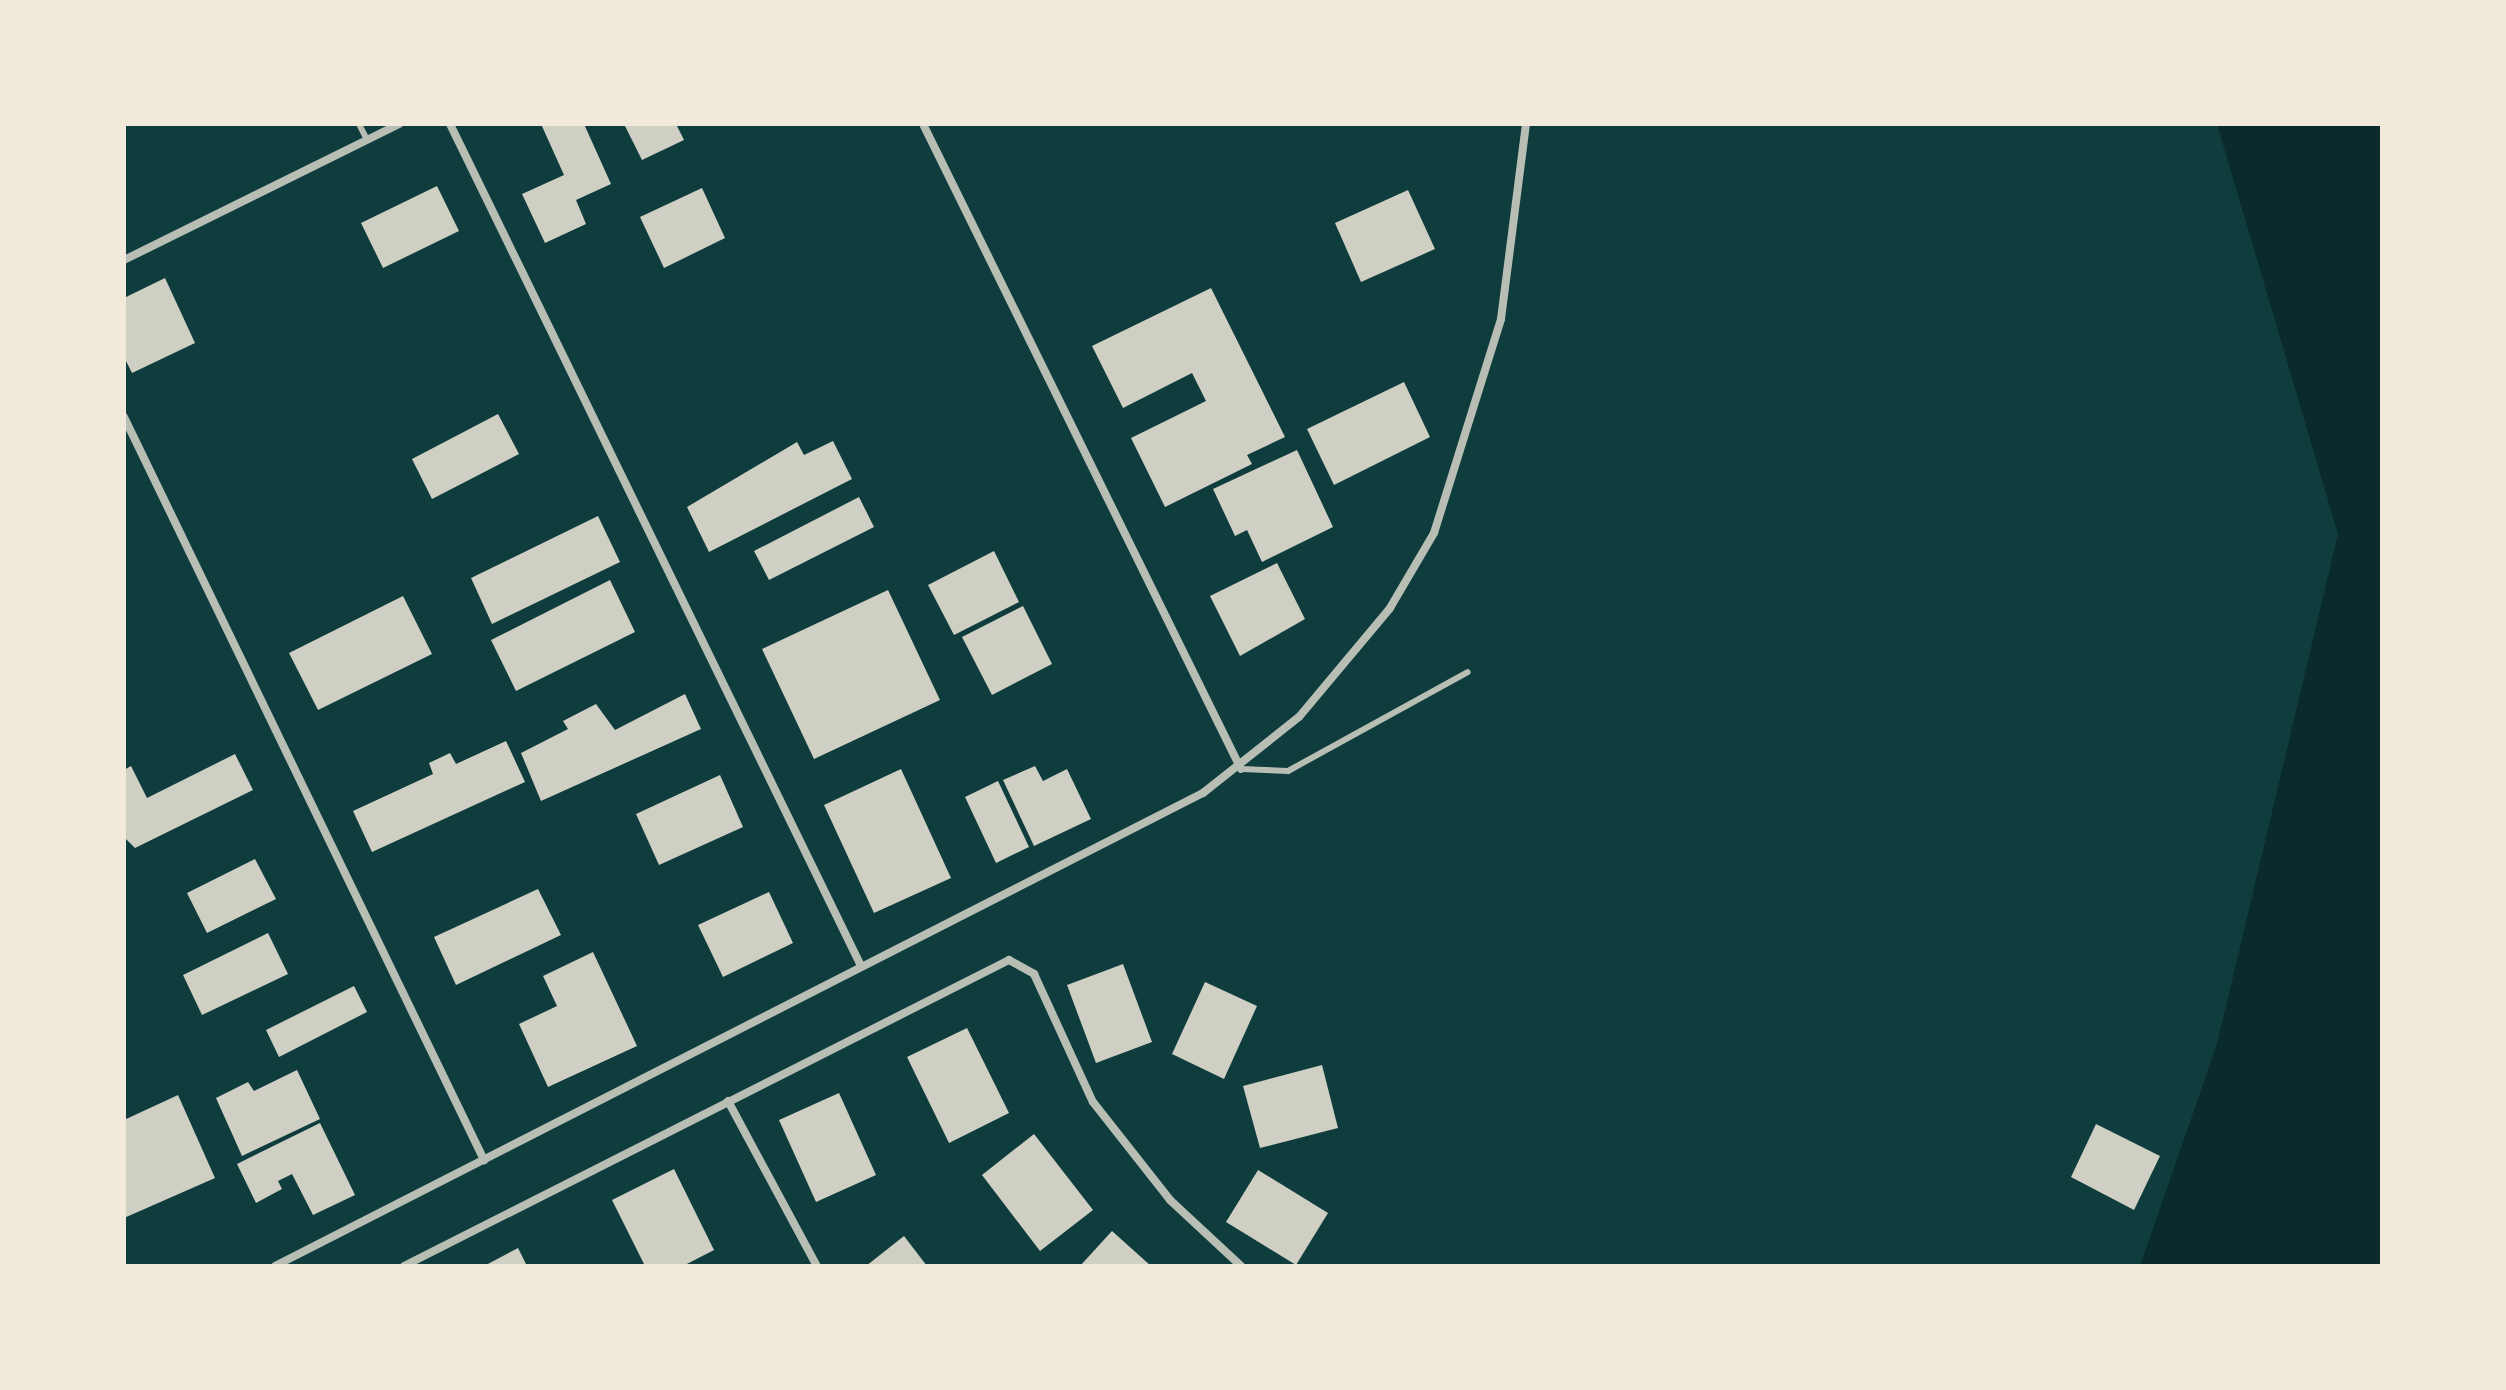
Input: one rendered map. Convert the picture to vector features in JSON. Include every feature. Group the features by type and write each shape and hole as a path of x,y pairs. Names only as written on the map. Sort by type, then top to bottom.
{"street":[{"path":"124,260 399,124"},
{"path":"450,124 861,966"},
{"path":"923,124 1241,769"},
{"path":"275,1266 1241,769 1354,657 1434,533 1473,427 1501,319 1526,124"},
{"path":"124,417 484,1160"},
{"path":"409,1265 1009,960 1024,963 1093,1102 1170,1200 1241,1266"},
{"path":"728,1101 817,1266"}],"lane":[{"path":"359,124 367,140"},
{"path":"1241,769 1288,771 1468,672"}],"water":[{"path":"2217,124 2382,124 2382,1266 2140,1266 2217,1044 2338,534"}],"building":[{"path":"541,124 584,124 611,184 576,200 586,224 545,243 522,194 564,175"},
{"path":"624,124 676,124 684,140 642,160"},
{"path":"437,186 459,231 383,268 361,223"},
{"path":"702,188 725,238 664,268 640,217"},
{"path":"1408,190 1435,249 1361,282 1335,223"},
{"path":"165,278 195,343 132,373 124,357 124,298"},
{"path":"1211,288 1285,437 1247,455 1252,464 1165,507 1131,438 1206,401 1192,373 1123,408 1092,346"},
{"path":"1404,382 1430,437 1334,485 1307,429"},
{"path":"498,414 519,454 432,499 412,459"},
{"path":"833,441 852,479 709,552 687,507 797,442 804,455"},
{"path":"1297,450 1333,527 1262,562 1247,530 1235,536 1213,489"},
{"path":"859,497 874,527 769,580 754,551"},
{"path":"598,516 620,562 492,624 471,578"},
{"path":"994,551 1019,602 954,635 928,585"},
{"path":"1277,563 1305,619 1240,656 1210,596"},
{"path":"610,580 635,632 516,691 491,640"},
{"path":"888,590 940,700 814,759 762,649"},
{"path":"403,596 432,654 318,710 289,653"},
{"path":"1023,606 1052,664 992,695 962,637"},
{"path":"685,694 701,729 541,801 521,753 568,729 563,721 596,704 615,730"},
{"path":"506,741 525,782 372,852 353,811 433,774 429,763 450,753 456,764"},
{"path":"235,754 253,790 135,848 124,837 124,770 131,766 147,798"},
{"path":"1035,766 1043,781 1067,769 1091,819 1034,846 1003,780"},
{"path":"901,769 951,878 874,913 824,805"},
{"path":"720,775 743,827 659,865 636,814"},
{"path":"998,781 1029,847 996,863 965,797"},
{"path":"255,859 276,899 207,933 187,893"},
{"path":"538,889 561,935 456,985 434,937"},
{"path":"769,892 793,943 723,977 698,925"},
{"path":"268,933 288,974 202,1015 183,975"},
{"path":"593,952 637,1046 548,1087 519,1024 557,1006 543,976"},
{"path":"1123,964 1152,1042 1096,1063 1067,985"},
{"path":"1205,982 1257,1006 1224,1079 1172,1054"},
{"path":"354,986 367,1012 279,1057 266,1030"},
{"path":"967,1028 1009,1113 949,1143 907,1057"},
{"path":"1322,1065 1338,1128 1260,1148 1243,1086"},
{"path":"297,1070 320,1119 242,1156 216,1098 248,1082 254,1091"},
{"path":"839,1093 876,1175 816,1202 779,1120"},
{"path":"178,1095 215,1178 124,1218 124,1120"},
{"path":"320,1123 355,1195 313,1215 292,1174 278,1181 282,1189 256,1203 237,1164"},
{"path":"2096,1124 2160,1156 2134,1210 2071,1177"},
{"path":"1034,1134 1093,1210 1040,1251 982,1175"},
{"path":"674,1169 714,1250 683,1266 645,1266 612,1200"},
{"path":"1258,1170 1328,1213 1296,1265 1226,1222"},
{"path":"1112,1231 1151,1266 1080,1266"},
{"path":"904,1236 927,1266 866,1266"},
{"path":"518,1248 527,1266 484,1266"}]}
